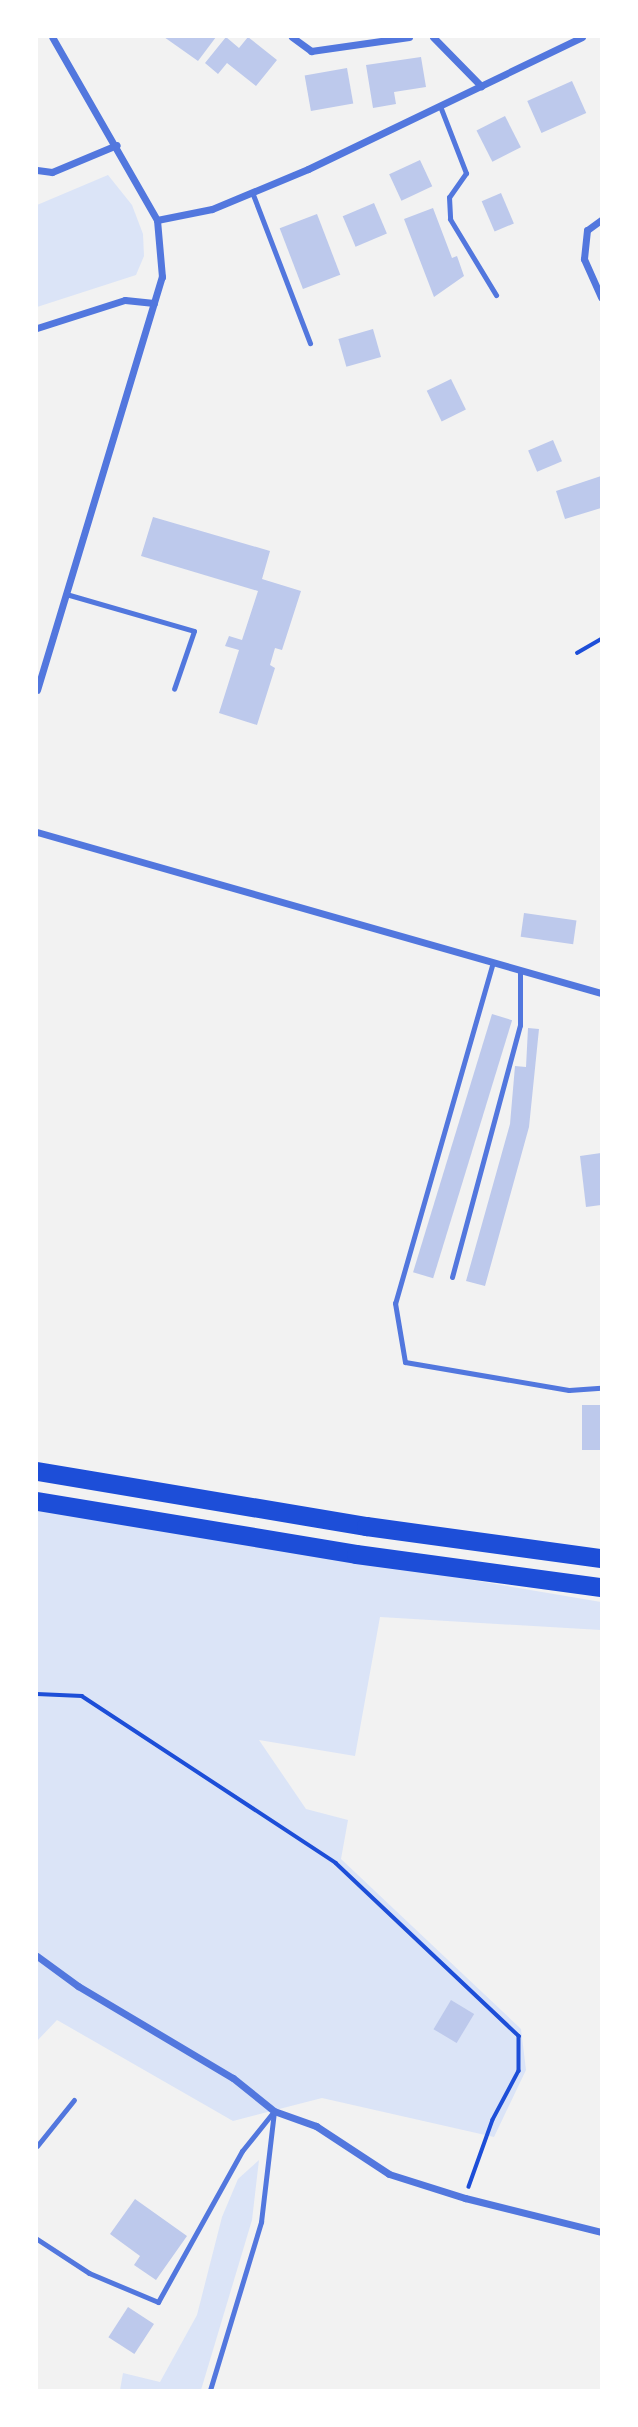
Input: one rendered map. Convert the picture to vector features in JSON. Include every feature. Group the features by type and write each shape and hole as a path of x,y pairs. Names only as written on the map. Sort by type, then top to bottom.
{"highway":[{"path":"37,1471 366,1527 601,1558"},
{"path":"37,1501 356,1554 601,1587"}],"street":[{"path":"37,690 162,277 157,220 117,145 52,37"},
{"path":"292,37 311,51 409,37"},
{"path":"433,37 481,86"},
{"path":"157,220 212,209 252,192 582,37"},
{"path":"37,170 52,172 117,145"},
{"path":"601,220 587,230 584,259 601,297"},
{"path":"37,328 125,300 154,303"},
{"path":"37,832 601,993"},
{"path":"37,1956 78,1986 233,2078 274,2111 316,2126 389,2174 465,2198 601,2232"}],"lane":[{"path":"440,106 466,173 449,197 450,219 496,295"},
{"path":"252,192 310,343"},
{"path":"66,594 194,631 174,689"},
{"path":"493,962 395,1303 405,1362 569,1390 601,1388"},
{"path":"452,1278 520,1025 520,970"},
{"path":"37,2146 74,2100"},
{"path":"37,2239 89,2273 159,2302 242,2151 274,2111"},
{"path":"210,2390 261,2222 274,2111"}],"path":[{"path":"578,653 601,639"},
{"path":"37,1694 82,1696 336,1863 519,2036 519,2071 493,2120 465,2198"}],"shaded area":[{"path":"108,175 132,205 143,234 144,256 136,275 37,307 37,205"},
{"path":"37,1506 601,1602 601,1630 380,1617 355,1756 259,1740 306,1809 348,1820 341,1859 521,2029 526,2070 494,2137 322,2098 233,2121 57,2020 37,2041"},
{"path":"259,2160 252,2220 201,2390 120,2390 123,2373 160,2382 197,2315 222,2217 238,2179"}],"building":[{"path":"164,37 216,37 198,61"},
{"path":"226,37 239,48 248,37 277,60 256,86 227,63 218,74 205,63"},
{"path":"421,57 426,87 394,92 396,104 373,108 366,65"},
{"path":"347,68 353,103 311,111 305,75"},
{"path":"572,81 586,113 541,133 527,101"},
{"path":"505,116 521,147 492,162 476,131"},
{"path":"420,160 432,186 401,201 389,174"},
{"path":"501,193 514,223 495,232 482,201"},
{"path":"374,203 387,233 356,247 343,216"},
{"path":"433,208 452,258 457,256 464,276 434,297 404,219"},
{"path":"317,214 340,275 303,289 280,228"},
{"path":"373,329 381,357 346,367 338,339"},
{"path":"451,379 466,410 442,421 427,391"},
{"path":"553,440 562,461 537,472 528,451"},
{"path":"601,476 601,508 565,519 556,491"},
{"path":"153,517 270,551 262,579 301,591 282,650 275,648 270,665 275,668 257,725 219,713 239,650 225,646 229,636 242,640 258,591 141,556"},
{"path":"524,913 576,920 573,944 521,937"},
{"path":"492,1014 512,1020 433,1278 413,1272"},
{"path":"528,1028 539,1029 529,1127 485,1286 466,1281 510,1124 515,1066 526,1067"},
{"path":"601,1153 601,1205 586,1207 580,1156"},
{"path":"582,1405 601,1405 601,1450 582,1450"},
{"path":"451,2000 474,2014 457,2043 433,2029"},
{"path":"135,2199 187,2236 156,2280 134,2265 140,2256 110,2234"},
{"path":"128,2307 154,2324 134,2354 108,2337"}]}
